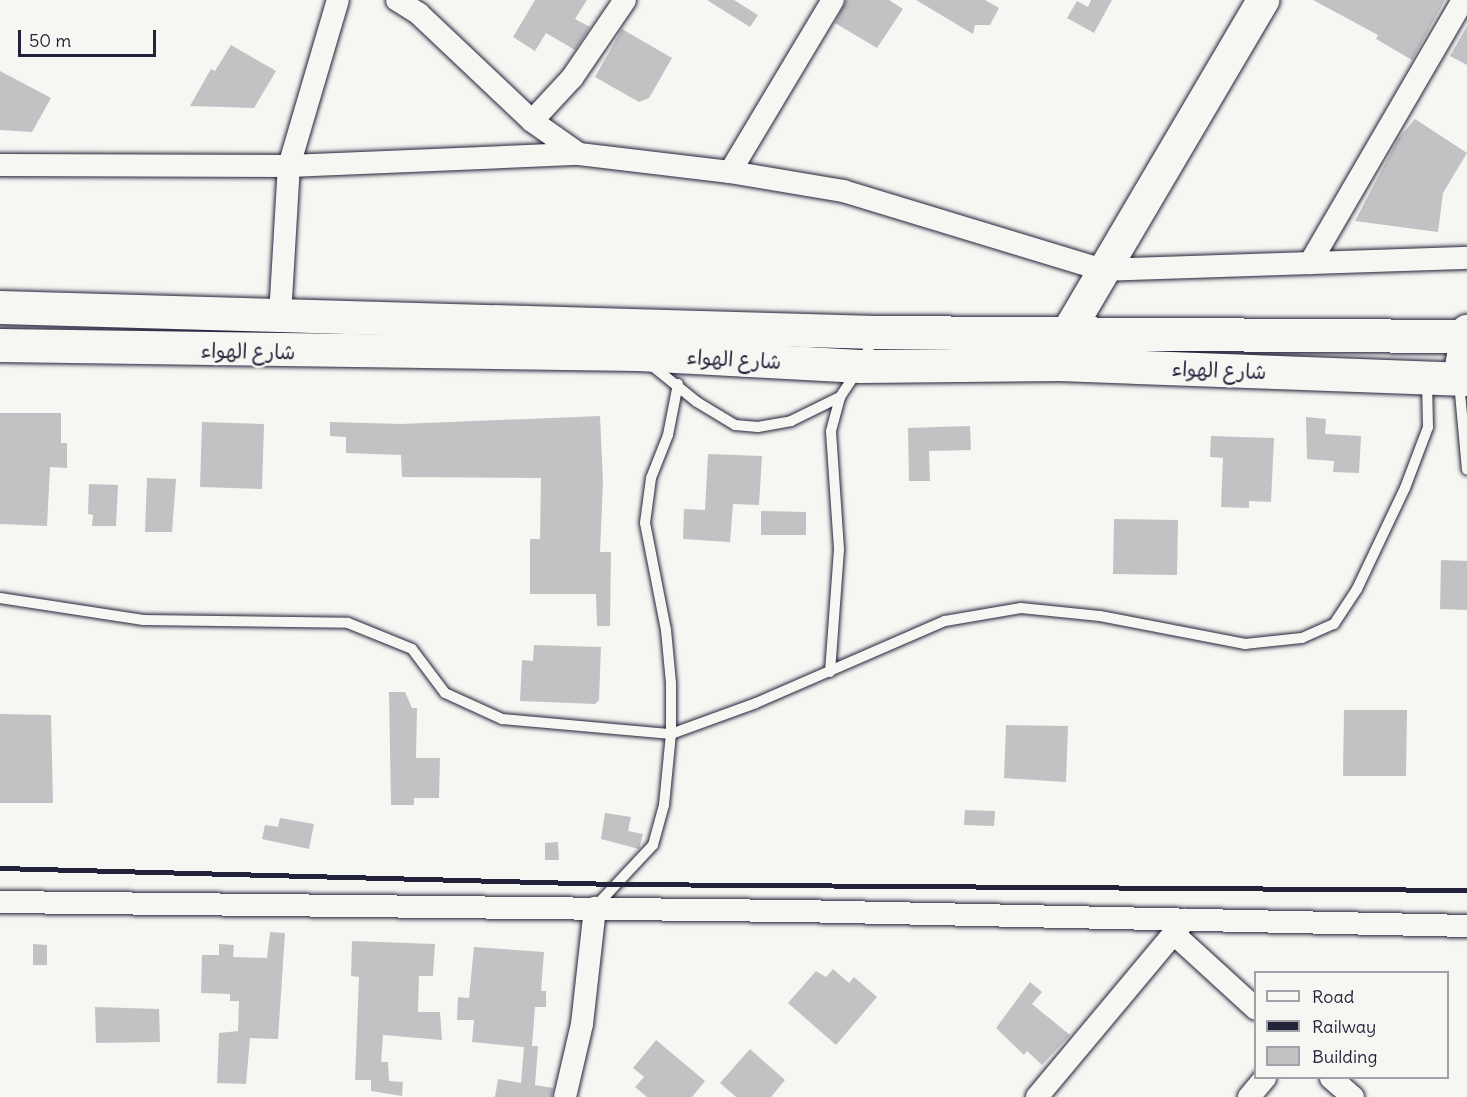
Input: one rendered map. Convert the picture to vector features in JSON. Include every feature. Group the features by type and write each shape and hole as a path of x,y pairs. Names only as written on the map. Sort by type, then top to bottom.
{"main road":[{"name":"شارع الهواء","path":"0,307 280,316 632,339 861,366 1059,364 1463,379"},
{"name":"شارع الهواء","path":"0,345 632,339 875,332 1066,335 1466,334"}],"street":[{"path":"280,316 289,166 338,0"},
{"path":"397,0 423,7 532,121 579,154"},
{"path":"532,121 578,70 625,0"},
{"path":"730,172 833,0"},
{"path":"1066,335 1263,0"},
{"path":"1310,263 1462,0"},
{"path":"0,165 289,166 579,154 730,172 843,191 1103,270 1467,258"},
{"path":"1463,379 1466,334"},
{"path":"0,902 595,908 1179,927 1467,926"},
{"path":"565,1097 582,1024 595,908"},
{"path":"1179,927 1254,1007"},
{"path":"1037,1097 1179,927"},
{"path":"1249,1097 1263,1079"},
{"path":"1333,1079 1353,1097"}],"lane":[{"path":"830,672 839,549 831,431 840,397 861,366 875,332"},
{"path":"632,339 696,402 735,425 791,421 840,397"},
{"path":"0,598 143,620 348,623 412,649 445,693 502,719 671,735 830,672 945,621 1021,608 1100,616 1245,644 1302,638 1334,624 1357,589 1406,488 1428,427 1427,379"},
{"path":"1463,379 1467,470"},
{"path":"595,908 652,845 660,830 671,735 666,630 645,523 651,478 668,435 678,384"}],"building":[{"path":"535,0 587,0 575,19 590,27 575,50 546,33 535,51 513,37"},
{"path":"707,0 734,0 758,15 750,27"},
{"path":"846,0 889,0 903,9 877,48 835,23"},
{"path":"916,0 985,0 999,8 990,25 975,25 973,34"},
{"path":"1091,0 1112,0 1094,33 1067,18 1077,1 1088,7"},
{"path":"1313,0 1445,0 1412,60 1376,39 1378,35"},
{"path":"1467,26 1467,65 1450,56"},
{"path":"622,29 672,58 649,98 639,102 595,77"},
{"path":"231,45 276,71 254,108 190,106 211,69 215,71"},
{"path":"0,71 51,98 32,132 0,130"},
{"path":"1415,119 1467,153 1443,193 1438,232 1355,221 1398,139"},
{"path":"0,413 61,413 61,443 67,443 67,468 50,467 47,526 0,524"},
{"path":"600,416 603,482 600,552 611,552 610,626 597,626 596,594 530,594 530,539 540,539 541,478 402,477 401,455 346,453 346,437 330,436 330,422 401,424"},
{"path":"1306,417 1326,419 1325,434 1361,436 1359,473 1333,472 1334,461 1307,459"},
{"path":"202,422 264,424 262,489 200,487"},
{"path":"970,426 971,450 929,451 930,481 909,481 908,428"},
{"path":"1211,436 1274,438 1271,502 1249,501 1249,508 1221,507 1223,458 1210,457"},
{"path":"708,454 762,456 759,505 733,504 730,542 683,539 684,509 705,510"},
{"path":"147,478 176,479 172,532 145,532"},
{"path":"89,484 118,485 116,526 92,526 93,515 88,514"},
{"path":"761,511 806,512 806,535 761,535"},
{"path":"1114,519 1178,520 1177,575 1113,574"},
{"path":"1441,560 1467,561 1467,610 1440,609"},
{"path":"534,645 601,647 599,700 595,704 520,701 522,660 533,661"},
{"path":"389,692 405,692 412,708 417,708 416,758 440,758 439,798 414,798 414,805 391,805"},
{"path":"1344,710 1407,710 1406,776 1343,776"},
{"path":"0,714 51,715 53,803 0,803"},
{"path":"1006,725 1068,726 1066,782 1004,778"},
{"path":"965,810 995,811 994,826 964,825"},
{"path":"605,813 631,817 628,831 643,834 639,849 601,839"},
{"path":"280,818 314,824 309,849 262,839 265,825 278,827"},
{"path":"558,842 559,860 545,860 545,843"},
{"path":"270,932 285,933 278,1039 250,1038 246,1084 217,1083 219,1033 238,1031 239,1001 230,1001 230,994 201,993 202,955 219,955 219,944 234,945 233,957 267,958"},
{"path":"352,941 435,944 433,976 419,976 418,1012 440,1012 442,1040 383,1035 381,1062 388,1062 389,1081 403,1082 402,1096 371,1091 371,1080 355,1080 359,977 351,976"},
{"path":"33,944 47,945 47,965 33,965"},
{"path":"474,947 544,952 541,991 546,991 546,1007 535,1007 532,1046 538,1046 535,1085 553,1088 552,1097 495,1097 498,1079 521,1083 524,1047 472,1042 474,1020 457,1020 458,997 469,998"},
{"path":"833,969 849,983 854,977 877,997 836,1045 788,1003 816,971 826,977"},
{"path":"1030,982 1042,992 1032,1004 1070,1035 1042,1065 1027,1051 1024,1055 996,1028"},
{"path":"95,1007 159,1009 160,1042 96,1043"},
{"path":"656,1040 705,1081 692,1097 647,1097 635,1087 644,1077 633,1068"},
{"path":"750,1049 785,1080 771,1097 736,1097 720,1083"}],"railway":[{"path":"0,868 617,884 1467,890"}]}
